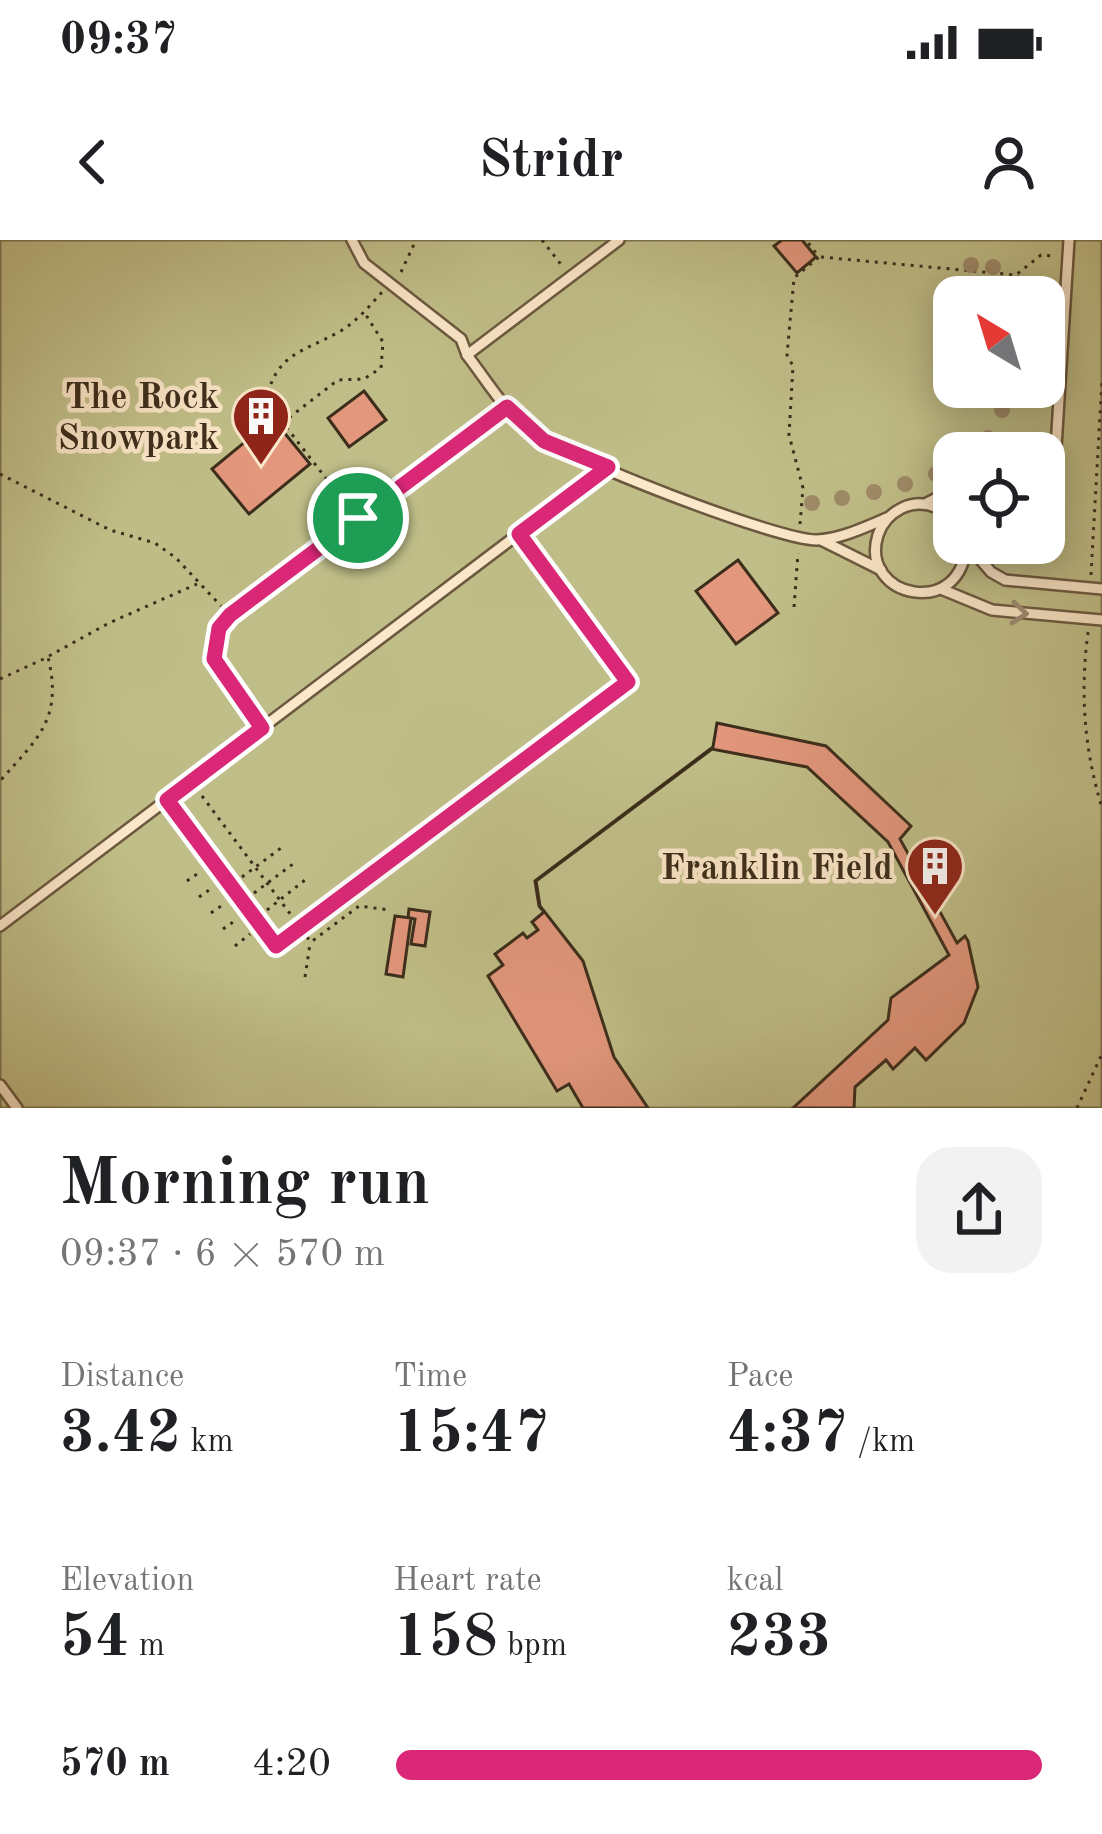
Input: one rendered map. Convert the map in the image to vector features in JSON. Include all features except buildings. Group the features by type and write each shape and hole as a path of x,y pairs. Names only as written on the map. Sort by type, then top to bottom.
{"lane":[{"path":"352,240 364,263 388,286 461,339 467,355 507,407 544,441 775,533 821,540 881,570 901,589 914,593 941,589 992,610 1102,620"},
{"path":"467,355 619,240"},
{"path":"1057,432 1070,240"},
{"path":"262,728 214,659 219,628 230,615 507,407"},
{"path":"0,926 608,467"},
{"path":"821,540 933,500"},
{"path":"926,503 933,507"},
{"path":"881,570 876,543 887,518"},
{"path":"167,800 276,946 628,682 519,534"},
{"path":"941,589 962,564"},
{"path":"984,564 1005,580 1102,589"},
{"path":"0,1085 17,1108"}],"path":[{"path":"358,518 266,401 277,368 364,313 401,271 416,240"},
{"path":"542,240 570,277"},
{"path":"806,240 819,257"},
{"path":"800,526 803,488 789,435 793,366 787,355 794,278 819,257 1016,275 1041,255"},
{"path":"280,424 338,380 364,379 381,368 383,342 364,313"},
{"path":"1090,579 1102,380"},
{"path":"0,474 110,530 155,543 176,558 230,615"},
{"path":"794,607 798,551"},
{"path":"0,679 199,583"},
{"path":"1088,631 1082,682 1084,723 1102,808"},
{"path":"0,781 40,736 53,713 48,657"},
{"path":"202,796 311,942"},
{"path":"235,946 255,867 281,848"},
{"path":"187,881 214,861"},
{"path":"223,929 243,902 293,864"},
{"path":"199,897 279,900 305,880"},
{"path":"211,913 243,902"},
{"path":"305,977 311,942 358,906 390,910"},
{"path":"1077,1108 1102,1054"}],"shaded area":[{"path":"0,240 1102,240 1102,1108 0,1108"}],"place":[{"name":"The Rock Snowpark","path":"261,467"},
{"name":"Franklin Field","path":"935,917"}],"route":[{"path":"507,407 544,441 608,467 519,534 628,682 276,946 167,800 262,728 214,659 219,628 358,518 507,407"}]}
